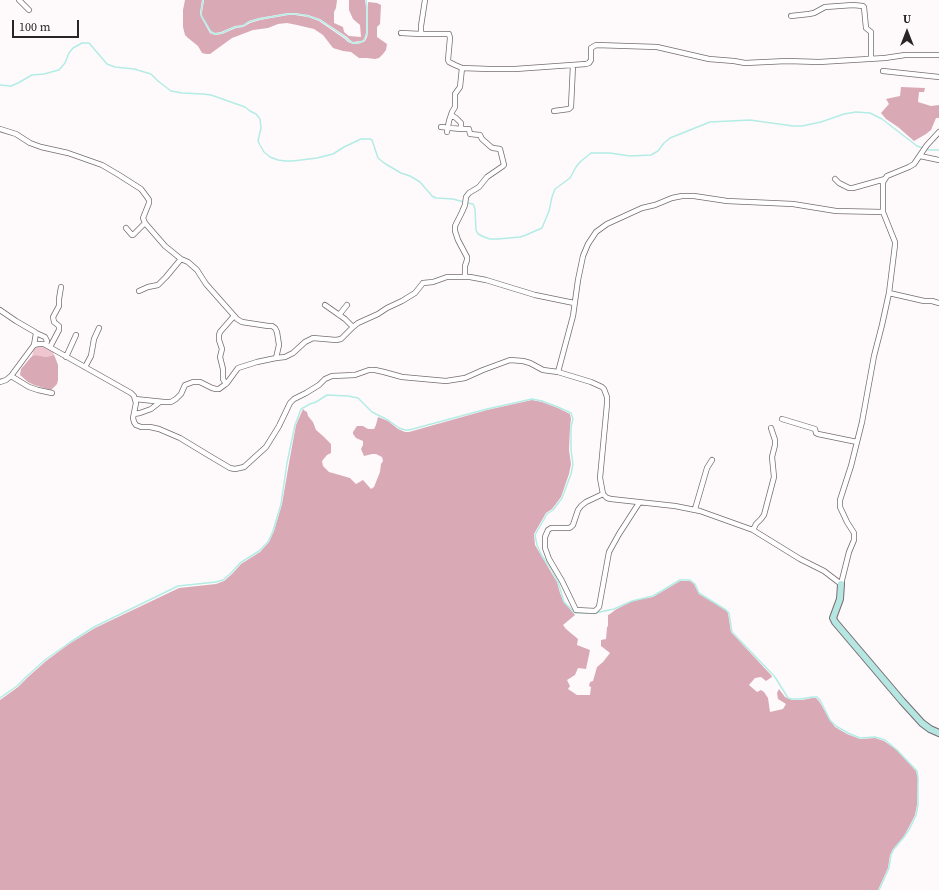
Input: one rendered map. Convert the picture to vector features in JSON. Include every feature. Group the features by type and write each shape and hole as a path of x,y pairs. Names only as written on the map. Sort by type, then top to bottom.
{"street":[{"path":"19,0 29,10"},
{"path":"421,34 425,0"},
{"path":"791,16 809,14 825,7 853,5 863,6 866,28 871,32 871,59"},
{"path":"401,33 449,34 448,60 449,62 462,68 496,69 588,63 591,60 591,48 596,46 657,47 709,59 745,62 819,62 885,58 905,55 939,55"},
{"path":"554,111 570,109 572,107 573,65"},
{"path":"448,130 449,121 455,107 455,94 460,87 462,68"},
{"path":"883,71 939,77"},
{"path":"451,115 461,123 461,129"},
{"path":"441,127 448,130 469,129 470,134 480,135 482,139 491,147 500,149 504,165 487,177 479,187 466,197 465,205 455,226 458,240 468,260 465,266 465,277"},
{"path":"0,129 16,134 30,143 102,165 119,174 141,189 147,197 149,203 143,218 145,223 166,246 197,270 206,284 237,319 242,322 272,326 275,328 279,344 276,358"},
{"path":"835,179 839,183 849,188 853,188 885,179 891,174 914,164 927,145 939,132"},
{"path":"920,156 939,160"},
{"path":"885,179 883,187 883,212 895,245 889,293 874,356 857,442 840,500 840,507 854,533 854,540 849,552 841,584 840,599 833,618 922,724 939,733"},
{"path":"558,372 573,316 583,256 588,244 596,232 607,224 642,208 682,196 694,196 727,201 793,204 830,210 883,212"},
{"path":"126,228 132,235 134,235 145,223"},
{"path":"139,291 158,285 181,259"},
{"path":"34,345 41,344 48,346 131,394 136,399 171,402 181,394 185,385 189,383 200,382 212,388 219,389 231,379 238,368 293,354 305,342 313,338 336,340 341,338 358,323 378,314 415,293 423,283 433,282 447,277 465,277 486,280 526,292 574,303"},
{"path":"48,346 59,330 59,326 54,322 53,317 59,306 61,287"},
{"path":"889,293 939,304"},
{"path":"325,305 340,315 353,327"},
{"path":"340,315 347,305"},
{"path":"0,310 36,333 45,337 48,346"},
{"path":"226,384 222,379 223,369 220,357 222,349 218,340 220,332 234,316"},
{"path":"85,367 91,356 94,339 99,328"},
{"path":"0,382 11,376 34,345 36,333"},
{"path":"66,357 76,335"},
{"path":"136,399 134,422 136,425 159,429 180,438 235,470 244,467 266,447 279,426 290,403 294,399 332,376 355,375 369,370 375,370 402,377 446,381 460,379 503,362 515,360 530,363 544,370 558,372 597,384 606,392 607,404 600,484 603,494 607,498 695,509 753,530 800,559 824,571 841,584"},
{"path":"11,376 29,387 52,394"},
{"path":"134,414 151,410 160,402"},
{"path":"782,419 815,429 817,433 857,442"},
{"path":"753,530 764,515 774,477 772,457 776,440 771,428"},
{"path":"695,509 707,468 712,460"},
{"path":"603,494 581,506 578,510 573,526 569,528 551,528 548,530 545,537 545,548 549,559 576,610 595,611 599,607 609,552 639,503"}],"shaded area":[{"path":"185,0 202,0 200,13 201,17 210,33 215,35 243,27 260,20 295,15 308,17 319,21 353,44 365,41 368,33 368,2 377,3 381,5 380,24 377,27 377,37 387,44 386,50 379,58 359,58 351,52 333,48 323,35 314,29 287,23 253,30 232,38 210,54 206,54 202,53 198,46 185,35 183,27 183,10"},
{"path":"204,0 337,0 334,12 334,23 343,27 344,32 349,36 361,37 360,25 353,19 349,10 349,0 365,0 366,33 364,40 353,42 320,19 308,15 288,13 259,18 249,21 243,25 235,26 215,33 211,31 202,16"},
{"path":"901,87 925,88 924,92 919,92 918,102 931,106 939,105 939,118 936,118 931,130 914,141 886,119 881,113 889,104 886,99 900,96"},
{"path":"44,346 53,351 54,355 46,357 36,355 32,356 34,349"},
{"path":"36,355 46,357 54,355 55,357 58,365 58,380 57,384 51,390 34,385 20,375 21,369 32,356"},
{"path":"532,400 558,408 570,414 571,419 569,450 571,464 569,474 561,497 552,509 546,513 534,534 535,545 557,582 564,602 575,615 563,625 578,639 577,645 590,650 586,669 578,668 575,675 567,680 570,686 568,689 577,695 590,695 590,682 593,681 597,667 610,653 601,646 601,640 606,639 608,615 632,601 653,597 680,581 690,581 694,584 699,594 726,610 728,613 731,632 771,675 772,677 766,681 761,677 755,678 749,685 757,692 761,690 764,692 768,698 770,712 783,709 786,704 778,699 777,693 779,689 785,697 792,700 816,698 835,727 860,739 875,738 884,741 897,750 916,771 918,778 915,815 904,836 890,855 888,868 878,890 0,890 0,700 18,687 46,661 69,644 95,628 179,588 216,584 224,581 241,564 260,552 269,542 274,531 282,504 296,425 303,409 307,412 316,430 331,444 331,453 322,461 323,466 329,472 350,478 356,484 363,480 371,489 374,487 383,461 382,457 376,454 364,456 361,449 363,441 356,438 353,434 357,426 374,429 378,417 388,421 398,429 409,432 487,410"}],"waterway":[{"path":"203,0 201,13 202,17 211,32 215,34 222,33 235,27 243,26 249,22 259,19 295,14 320,20 353,43 364,40 367,33 366,0"},
{"path":"0,85 11,86 32,75 44,74 59,70 65,63 73,48 82,43 89,43 107,64 151,74 171,91 211,95 245,107 256,114 260,119 261,128 258,141 264,152 270,157 285,161 317,158 333,154 361,139 370,139 372,140 378,158 401,173 420,182 432,196 436,198 453,199 464,202"},
{"path":"467,203 473,204 474,206 476,230 478,234 490,239 520,237 542,228 549,211 555,189 570,178 580,162 591,153 610,153 630,156 651,155 658,151 670,138 710,122 750,120 802,126 821,122 844,114 856,112 870,113 882,119 917,146 929,150 939,150"},
{"path":"0,698 17,686 45,660 94,627 178,586 223,580 240,563 259,551 268,542 281,504 287,463 295,425 301,409 327,395 358,398 372,412 405,430 532,399 542,401 571,413 573,419 571,427 571,450 573,464 571,474 562,498 553,510 547,514 535,535 537,545 542,556 558,582 564,602 575,613 589,613"},
{"path":"595,613 614,609 632,601 653,596 680,580 690,580 695,584 699,593 729,613 732,632 775,677 788,698 801,699 817,697 830,720 836,726 860,738 875,737 885,740 897,750 917,771 918,805 916,815 910,828 891,855 889,868 879,890"}]}
